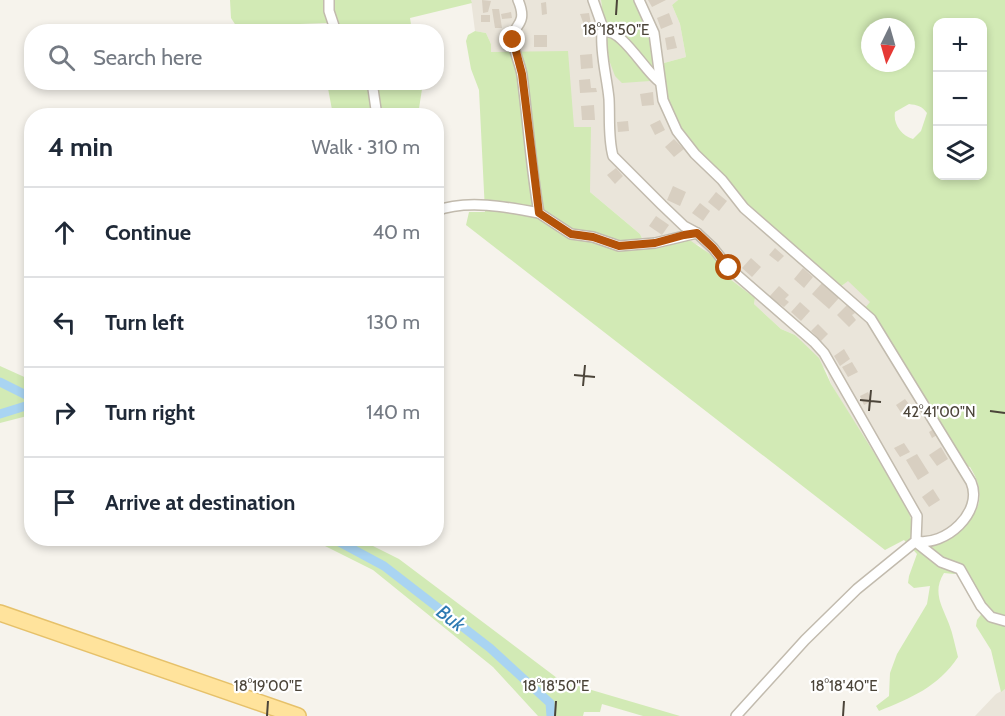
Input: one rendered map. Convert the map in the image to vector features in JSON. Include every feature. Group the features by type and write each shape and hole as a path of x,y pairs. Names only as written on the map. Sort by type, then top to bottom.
{"main road":[{"path":"0,612 298,716"}],"street":[{"path":"329,0 329,11 333,24"},
{"path":"518,0 522,18 514,31 513,40 522,74 539,213"},
{"path":"593,0 604,31 602,34 603,56 609,100 610,146 613,156 662,206 684,226 697,233 729,268 824,353 917,516 916,541 857,589 805,640 736,716"},
{"path":"639,0 654,33 663,100 677,131 690,148 723,180 744,208 871,319 971,482 974,499 961,523 937,541 925,543 916,541"},
{"path":"604,31 614,32 621,38 660,82"},
{"path":"373,90 376,108"},
{"path":"444,208 464,204 506,206 539,213 571,234 593,237 619,246 655,243 697,233"},
{"path":"916,541 941,562 960,569 981,606 991,616 1005,621"}],"shaded area":[{"path":"471,0 601,0 609,60 664,80 840,288 848,280 871,302 866,308 882,326 979,485 981,491 978,503 966,526 938,545 926,539 910,537 912,522 831,384 827,371 795,335 781,329 754,304 755,298 726,276 724,269 699,245 683,241 660,248 647,249 640,234 590,192 590,127 574,127 491,52 491,44 486,33 475,31"},
{"path":"644,0 678,0 672,5 680,24 686,57 664,63 658,34"},
{"path":"1005,689 1005,716 975,716 996,694"}],"green space":[{"path":"230,0 471,0 472,3 410,18 411,24 235,24 231,18"},
{"path":"601,0 644,0 658,34 664,63 686,57 680,24 672,5 678,0 1005,0 1005,618 985,605 961,569 954,574 944,573 940,580 939,599 958,657 933,684 902,701 879,711 876,706 889,696 890,673 897,654 927,604 930,586 914,588 908,583 917,554 904,540 885,550 466,225 469,212 485,212 479,90 471,69 466,41 468,35 475,31 486,33 491,44 491,52 568,51 574,127 591,127 590,192 640,234 647,249 691,241 710,254 724,269 726,276 755,298 754,304 781,329 795,335 819,358 831,384 906,504 912,522 911,536 931,538 938,545 968,522 979,503 977,480 882,331 882,326 865,308 870,302 848,281 839,288 747,207 687,141 666,99 664,80 622,83 615,76 609,60","holes":["909,104 919,106 927,113 921,131 913,139 905,135 895,121 895,112"]},
{"path":"328,90 422,90 419,108 332,108"},
{"path":"0,366 24,377 24,417 0,423"},
{"path":"325,546 373,546 399,559 561,681 680,716 643,716 602,704 600,712 584,712 583,716 538,716 493,667 373,570"},
{"path":"983,612 1005,624 1005,689 1001,692 991,650 976,626"}],"building":[{"path":"482,0 491,1 488,12 483,13"},
{"path":"648,0 666,0 652,7"},
{"path":"546,2 547,14 542,15 541,3"},
{"path":"492,9 499,9 502,28 495,28"},
{"path":"511,12 512,18 502,19 501,14"},
{"path":"589,13 591,24 584,25 580,14"},
{"path":"669,13 673,24 661,29 657,18"},
{"path":"481,15 490,15 490,22 481,22"},
{"path":"534,35 547,35 547,47 534,47"},
{"path":"674,36 677,48 667,50 665,38"},
{"path":"592,54 593,68 581,69 580,55"},
{"path":"590,79 591,88 596,88 597,92 580,93 579,80"},
{"path":"653,92 654,105 642,106 640,94"},
{"path":"594,105 595,120 582,120 581,106"},
{"path":"660,120 665,130 655,135 650,125"},
{"path":"628,121 629,131 618,132 617,122"},
{"path":"674,139 684,149 674,157 665,147"},
{"path":"616,168 623,176 615,184 607,175"},
{"path":"673,186 686,192 680,206 667,200"},
{"path":"716,192 727,201 719,211 708,202"},
{"path":"700,203 710,211 703,221 692,213"},
{"path":"656,216 669,225 662,235 649,226"},
{"path":"775,248 784,256 778,262 769,255"},
{"path":"751,258 761,267 752,277 742,268"},
{"path":"803,268 813,277 804,288 794,279"},
{"path":"822,283 839,298 829,309 812,294"},
{"path":"779,286 789,295 785,299 789,302 784,307 769,297"},
{"path":"800,302 810,311 801,321 791,312"},
{"path":"847,305 855,313 852,315 856,320 849,327 837,315"},
{"path":"818,324 828,334 821,341 811,331"},
{"path":"844,349 850,359 840,366 834,356"},
{"path":"852,362 858,372 848,377 842,367"},
{"path":"868,392 872,401 864,405 860,396"},
{"path":"905,399 912,408 902,414 896,405"},
{"path":"934,429 937,435 932,438 929,432"},
{"path":"904,443 910,452 900,457 894,448"},
{"path":"941,447 948,459 937,466 929,455"},
{"path":"917,454 929,473 918,480 906,460"},
{"path":"933,489 940,500 929,507 922,497"}],"waterway":[{"name":"Buk","path":"0,382 24,394"},
{"path":"0,414 24,406"},
{"name":"Buk","path":"347,546 384,566 490,648 550,703 551,716"}],"route":[{"path":"513,40 522,74 539,213 571,234 593,237 619,246 644,245 697,233 729,268"}]}
